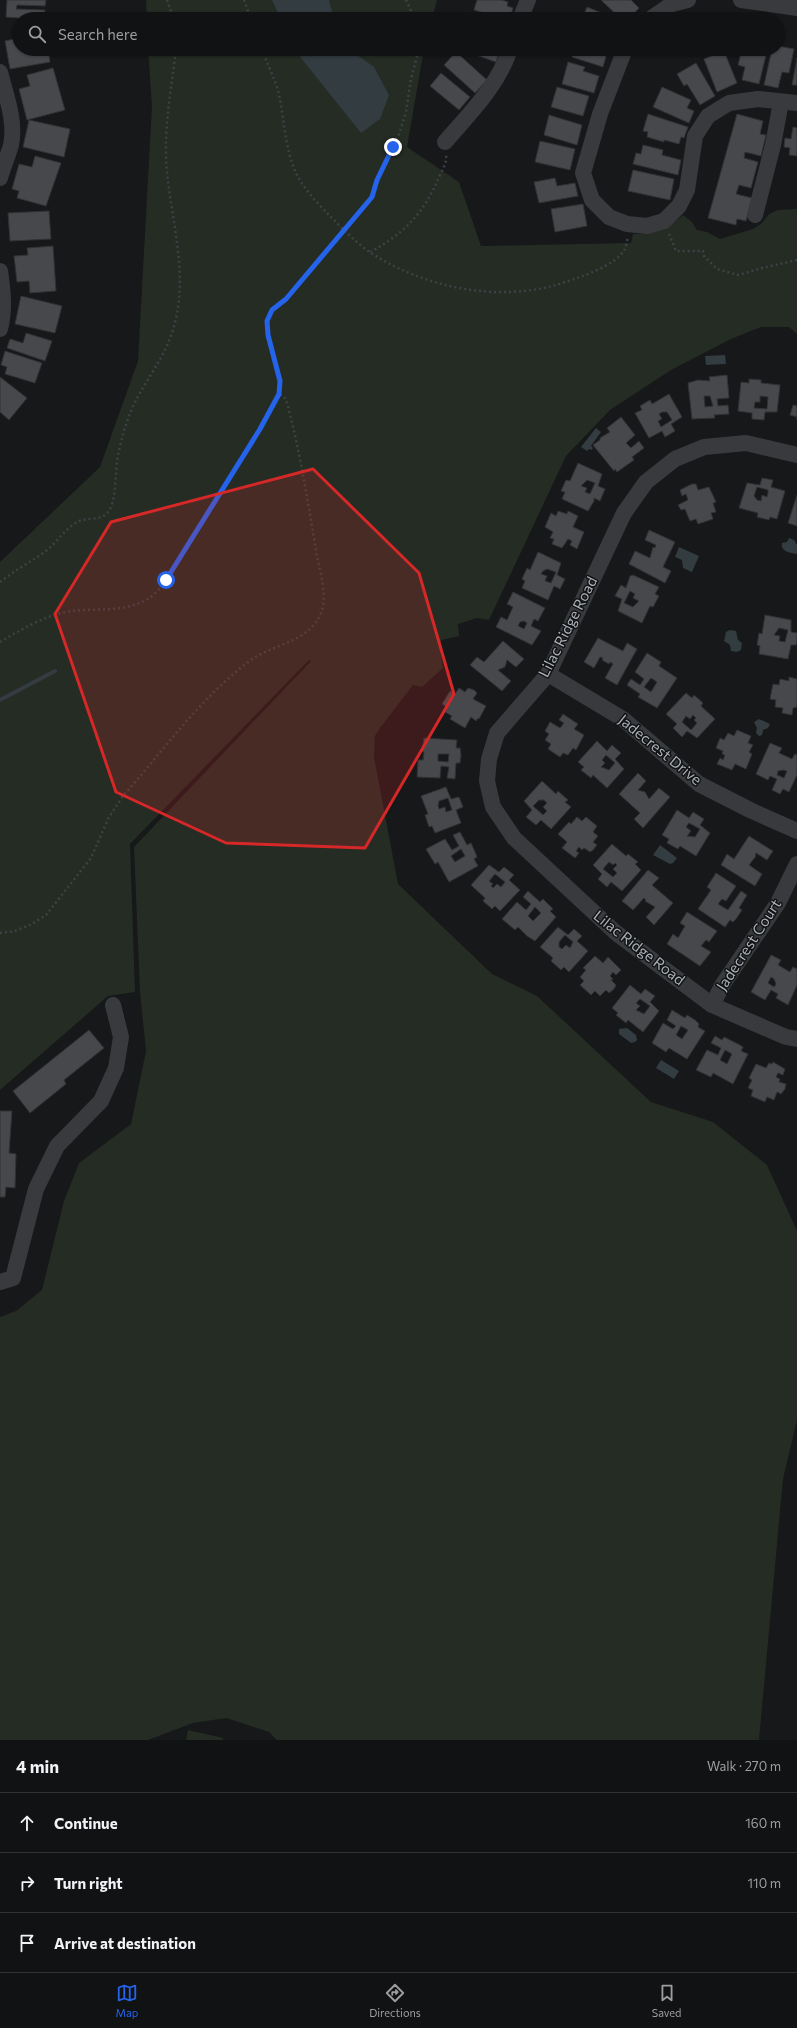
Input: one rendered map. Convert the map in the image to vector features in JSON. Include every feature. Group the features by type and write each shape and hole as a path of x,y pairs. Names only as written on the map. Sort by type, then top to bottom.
{"street":[{"path":"523,12 528,0"},
{"path":"660,12 672,4 688,0"},
{"path":"741,0 797,8"},
{"path":"445,142 490,91 508,56"},
{"path":"621,56 600,114 583,173 592,200 609,217 627,224 647,226 664,221 679,206 687,190 695,136 708,116 729,103 758,99 797,103"},
{"path":"0,72 9,106 12,128 10,145 0,178"},
{"path":"755,215 773,145 781,102"},
{"path":"0,271 3,290 3,318 0,329"},
{"name":"Lilac Ridge Road","path":"797,455 746,443 704,446 675,459 646,482 624,513 548,674 497,734 489,759 487,781 493,807 514,838 615,932 712,1005 786,1037 797,1039"},
{"name":"Jadecrest Drive","path":"548,674 624,719 699,784 752,811 797,831"},
{"name":"Jadecrest Court","path":"712,1005 723,984 778,903 797,864"},
{"path":"0,1282 13,1278 36,1189 57,1146 101,1101 116,1068 121,1037 113,1005"}],"path":[{"path":"167,0 171,12"},
{"path":"244,0 248,12"},
{"path":"406,0 412,12"},
{"path":"0,582 48,549 78,521 98,518 106,514 113,504 118,461 126,424 136,398 166,348 174,327 179,296 180,264 168,181 166,155 167,130 175,56"},
{"path":"265,56 278,92 290,156 300,181 344,230 370,252 396,267 436,282 473,291 506,292 539,290 578,278 600,268 618,257 625,249 628,236 627,224"},
{"path":"0,642 47,618 70,611 116,609 133,605 150,598 166,580 260,429 279,394 280,381 268,335 267,321 272,310 286,299 372,197 384,163 399,134 406,112 411,79 417,56"},
{"path":"370,252 384,244 408,226 422,210 433,191 446,162 445,142"},
{"path":"664,221 676,251 703,251 703,255 717,269 726,272 738,275 797,260"},
{"path":"0,933 14,932 32,924 46,915 91,858 109,817 123,796 223,682 252,659 266,651 302,636 311,630 318,619 323,609 323,591 305,486 286,399 279,394"}],"highlighted area":[{"path":"313,469 419,573 454,694 365,848 226,843 116,792 55,614 111,522"}],"shaded area":[{"path":"146,0 437,0 434,12 147,12"},
{"path":"272,0 329,0 332,12 278,12"},
{"path":"148,56 423,56 407,147 459,182 481,246 631,243 633,234 648,233 660,230 672,224 683,215 692,222 697,230 707,232 720,239 753,229 762,223 769,214 778,210 797,209 797,334 789,327 761,327 731,339 671,370 610,410 566,456 489,620 477,618 458,624 459,636 442,640 439,645 443,668 422,687 413,685 375,736 374,757 398,884 492,974 537,996 651,1102 713,1122 767,1165 797,1231 797,1420 783,1479 759,1740 277,1740 269,1732 226,1718 193,1723 148,1740 0,1740 0,1317 16,1311 42,1290 64,1201 79,1163 131,1124 146,1051 140,992 134,847 311,661 309,660 130,844 135,992 108,996 0,1090 0,562 100,467 138,361 152,106"},
{"path":"300,56 358,56 374,67 389,95 380,119 361,133"},
{"path":"725,355 726,364 706,365 705,356"},
{"path":"596,428 601,432 591,446 593,448 587,451 581,447"},
{"path":"789,538 794,540 797,545 797,554 784,550 782,546 782,543 787,542"},
{"path":"679,547 699,556 692,572 683,568 682,560 675,557"},
{"path":"730,630 736,631 738,640 742,643 741,650 737,652 731,651 730,645 724,641 726,632"},
{"path":"759,719 770,724 768,728 763,730 762,735 759,736 756,733 757,728 754,722"},
{"path":"660,845 677,858 673,863 670,864 653,855"},
{"path":"627,1028 636,1035 637,1040 635,1042 631,1043 619,1034 619,1029"},
{"path":"661,1060 679,1071 674,1079 656,1068"},
{"path":"188,1730 223,1738 223,1740 186,1740"}],"building":[{"path":"7,0 46,0 45,6 17,5 16,9 45,10 45,12 12,12 12,17 6,17"},
{"path":"477,0 502,0 508,2 507,6 513,8 512,12 480,12 474,10"},
{"path":"601,0 631,0 639,8 635,12 614,12"},
{"path":"587,7 599,12 585,12"},
{"path":"12,40 12,56 49,56 50,62 10,69 5,41"},
{"path":"785,47 794,49 789,73 782,72 778,88 764,85 770,56 785,56"},
{"path":"452,56 460,56 487,80 475,93 444,65"},
{"path":"479,56 498,56 496,62"},
{"path":"572,56 606,56 603,67"},
{"path":"712,56 726,56 737,83 717,92 704,59"},
{"path":"740,56 766,56 759,84 742,80 745,67 738,65"},
{"path":"797,58 797,85 792,85"},
{"path":"568,62 585,67 583,71 599,76 594,93 562,84"},
{"path":"696,63 715,96 700,105 687,84 684,86 677,74"},
{"path":"53,68 65,110 27,120 19,89 30,86 27,75"},
{"path":"441,73 470,97 459,110 430,86"},
{"path":"557,87 589,96 583,116 551,107"},
{"path":"662,87 691,100 687,108 694,111 689,123 653,107"},
{"path":"648,114 688,127 684,138 681,137 679,144 664,140 664,142 647,137 648,132 643,131"},
{"path":"737,114 763,121 760,134 766,135 761,156 745,152 744,158 758,162 751,188 739,185 736,194 752,198 746,221 737,219 736,225 708,218"},
{"path":"549,115 582,125 577,145 544,135"},
{"path":"29,120 70,129 64,157 23,147"},
{"path":"793,127 797,128 797,156 789,155 790,148 784,147 785,138 791,139"},
{"path":"540,141 575,149 570,170 535,162"},
{"path":"643,145 663,150 662,155 681,160 678,175 633,164 636,153 641,154"},
{"path":"35,156 61,163 46,206 17,198 19,191 12,189 19,164 32,167"},
{"path":"633,170 674,179 670,200 628,191"},
{"path":"555,178 557,186 575,183 578,196 539,203 534,182"},
{"path":"583,204 587,226 555,232 551,209"},
{"path":"49,211 51,239 10,241 8,213"},
{"path":"53,246 56,291 30,293 29,281 17,282 14,256 28,255 27,248"},
{"path":"21,296 62,306 55,333 15,324"},
{"path":"26,333 52,341 45,361 7,348 10,339 23,343"},
{"path":"5,351 42,363 35,383 5,374 7,367 1,365"},
{"path":"727,375 729,398 717,399 718,406 728,405 729,414 714,415 715,418 692,419 688,383 698,380 710,381 709,377","holes":["704,396 710,396 713,406 705,407"]},
{"path":"0,377 27,398 9,420 0,412"},
{"path":"749,379 761,380 761,383 780,385 777,412 765,412 764,420 752,419 752,413 738,411 741,382 749,383","holes":["760,396 768,397 767,409 754,408 755,402 760,402"]},
{"path":"669,394 682,417 671,424 675,431 665,437 662,431 649,438 635,413 642,410 640,406 650,400 652,404","holes":["662,412 667,412 672,420 661,427 658,421 662,419 659,414"]},
{"path":"793,405 797,406 797,417 790,415"},
{"path":"621,417 635,435 626,443 631,448 639,441 644,448 632,457 634,460 617,472 615,469 614,471 593,445 600,440 600,438 610,432 607,428"},
{"path":"578,463 602,474 598,486 605,489 600,501 594,498 594,501 588,511 562,499 565,492 561,491 566,480 570,481","holes":["587,480 595,483 590,494 585,492 587,488 581,486"]},
{"path":"762,478 773,480 771,487 785,491 777,519 770,517 769,520 757,517 758,513 739,508 747,483 760,485","holes":["757,487 768,490 767,497 762,495 761,501 757,500 754,496"]},
{"path":"692,484 696,484 698,490 709,487 716,502 713,503 716,512 711,513 713,519 698,524 696,519 690,521 685,509 681,510 678,505 688,500 686,494 682,496 680,490"},
{"path":"797,495 797,526 788,523"},
{"path":"558,511 567,514 568,511 578,516 573,527 584,532 577,549 570,545 572,541 568,539 562,548 552,544 554,539 550,538 553,532 545,527 551,513 556,516"},
{"path":"649,530 675,542 663,567 671,571 665,583 629,564 635,551 650,558 653,547 655,548 656,545 645,540"},
{"path":"538,552 561,563 557,575 565,579 560,589 554,586 548,600 522,588 525,581 522,579 527,568 530,570","holes":["547,569 556,572 551,583 545,581 547,576 541,574"]},
{"path":"633,575 659,587 655,594 659,596 653,607 650,606 642,623 618,611 622,599 615,596 621,585 626,588 630,576","holes":["630,591 635,594 633,598 639,601 633,607 624,603"]},
{"path":"513,592 545,608 538,621 534,619 531,626 541,631 532,645 496,627 501,617 507,620 513,607 507,604","holes":["524,621 527,623 524,629 518,626 520,622"]},
{"path":"765,615 791,620 791,632 797,633 797,642 796,645 791,645 788,659 759,654 760,646 757,645 759,633 762,634","holes":["779,628 788,630 785,642 779,641 780,636 774,635"]},
{"path":"598,638 623,651 627,643 637,649 617,685 605,678 613,664 610,662 609,664 600,657 594,668 584,662"},
{"path":"503,641 524,659 516,667 507,660 505,667 498,670 511,681 502,691 470,665 477,657 484,662"},
{"path":"647,653 661,662 659,666 677,678 657,708 638,697 640,694 627,685 631,679 640,685 644,679 635,672","holes":["651,678 657,682 651,692 644,687"]},
{"path":"789,677 797,679 797,707 793,708 792,715 782,713 783,708 775,707 776,700 770,699 773,684 779,685 780,679 789,681"},
{"path":"459,688 465,692 468,688 474,690 477,693 473,699 486,706 479,719 478,718 476,721 471,717 465,728 450,719 452,716 445,712 447,707 442,704 450,691 455,694"},
{"path":"686,693 692,698 694,695 703,703 701,706 715,719 697,738 687,731 682,737 673,728 677,724 666,714","holes":["693,715 696,718 694,720 697,723 691,730 682,722 686,716 690,719"]},
{"path":"563,714 578,724 574,729 584,735 576,750 573,748 568,755 563,753 560,757 548,749 551,744 545,740 549,734 545,731 550,722 560,728 564,723 559,720"},
{"path":"737,730 751,736 748,743 753,745 749,752 752,754 746,769 735,764 732,770 717,764 720,758 723,760 725,755 722,754 723,751 716,748 720,738 724,740 728,733 734,736"},
{"path":"424,738 457,740 456,748 460,748 461,755 460,763 456,763 455,779 447,778 449,767 441,766 440,778 417,777 418,760 423,760 424,752 422,751","holes":["438,754 449,754 448,762 438,761"]},
{"path":"597,741 607,751 612,745 621,753 615,759 624,769 607,788 593,775 591,778 581,770 584,767 578,762","holes":["606,755 615,763 609,770 601,767 605,763 602,760"]},
{"path":"770,743 782,748 779,753 792,759 795,754 797,755 797,775 789,792 783,789 780,794 772,790 777,779 770,776 768,780 756,774","holes":["778,771 787,771 784,778 777,775"]},
{"path":"638,773 646,781 638,790 645,792 649,799 659,788 670,797 643,828 634,819 640,813 619,794"},
{"path":"542,781 556,794 558,791 568,800 565,802 571,807 551,829 541,820 536,825 526,817 532,810 524,801","holes":["539,800 544,800 547,803 543,807 547,811 543,815 533,806"]},
{"path":"446,787 451,799 459,797 463,807 456,810 461,823 435,833 432,826 429,827 425,815 428,814 421,796","holes":["448,798 452,810 446,812 445,807 439,809 439,801"]},
{"path":"677,810 689,818 693,812 704,819 700,825 710,833 696,856 680,846 678,849 667,843 669,839 662,835","holes":["689,823 700,829 695,837 687,836 691,831 686,827"]},
{"path":"577,817 582,821 586,817 597,826 593,832 598,836 593,842 597,845 593,850 590,852 584,848 582,850 579,847 576,851 579,853 575,858 562,848 567,842 558,834 569,822 571,824"},
{"path":"460,832 467,845 471,843 477,857 474,859 478,866 449,882 438,862 435,864 426,849 445,839 452,850 459,846 453,835","holes":["461,849 465,856 455,862 451,856"]},
{"path":"749,836 773,851 767,860 756,853 756,856 749,865 762,874 755,886 721,865 727,854 734,859"},
{"path":"612,844 626,856 628,854 638,862 635,864 641,870 622,891 611,882 607,887 598,879 602,874 593,865","holes":["609,862 613,865 615,863 617,865 613,869 617,873 613,877 603,869"]},
{"path":"489,865 499,872 504,867 514,875 509,880 520,890 500,911 495,906 492,909 483,901 485,898 471,885","holes":["495,874 505,882 501,887 497,884 493,888 491,886 493,884 489,881"]},
{"path":"648,870 659,878 652,885 673,903 654,925 646,917 655,907 645,901 646,900 644,898 633,910 622,901"},
{"path":"716,873 736,886 726,901 722,899 718,904 728,910 741,891 747,895 739,908 742,910 736,919 733,922 730,920 725,927 698,909 711,890 707,887"},
{"path":"528,891 540,902 543,899 553,909 550,911 556,917 535,941 527,936 518,927 515,930 502,919 517,902 526,910 531,904 523,897","holes":["535,907 541,913 533,921 528,916"]},
{"path":"687,912 717,931 709,942 706,940 701,946 711,952 700,966 667,944 673,934 678,938 685,926 680,923"},
{"path":"558,927 568,935 574,929 582,936 577,941 588,951 569,972 564,967 561,970 551,961 553,958 540,947","holes":["565,935 573,942 570,948 566,945 562,949 559,947 559,942"]},
{"path":"771,955 781,960 778,965 790,972 793,967 797,969 797,985 788,1005 776,998 778,994 771,990 765,1000 751,992","holes":["771,977 774,979 776,984 774,987 768,983"]},
{"path":"595,956 603,963 608,957 621,970 616,975 613,972 610,976 613,979 611,980 616,985 614,989 609,993 606,990 600,996 595,991 591,995 580,985 584,981 580,977 586,970 583,968"},
{"path":"630,985 641,994 645,989 655,996 650,1002 659,1011 643,1032 628,1020 626,1023 616,1015 618,1013 612,1008","holes":["640,999 650,1006 644,1014 636,1010 640,1006 636,1003"]},
{"path":"672,1010 685,1018 687,1015 695,1020 699,1024 698,1027 705,1031 687,1059 669,1048 666,1052 652,1043 663,1023 673,1029 676,1026 667,1020","holes":["681,1026 688,1030 682,1039 676,1035"]},
{"path":"89,1030 104,1048 64,1080 66,1084 30,1113 13,1091"},
{"path":"715,1036 722,1040 724,1037 743,1047 741,1051 748,1054 733,1084 713,1073 711,1077 696,1070 707,1050 718,1055 721,1048 711,1043","holes":["725,1050 732,1054 727,1064 720,1060"]},
{"path":"773,1062 785,1069 783,1075 778,1073 776,1077 780,1079 779,1082 786,1084 785,1089 781,1094 777,1092 774,1100 767,1097 765,1102 751,1096 753,1090 748,1088 752,1080 749,1078 756,1064 766,1068 769,1063 772,1064"},
{"path":"0,1111 12,1111 9,1153 16,1154 15,1188 6,1187 5,1197 0,1197"}],"waterway":[{"path":"0,700 55,671"}],"route":[{"path":"166,580 260,429 280,391 280,381 268,335 267,321 272,310 286,299 372,197 384,163 393,147"}]}
